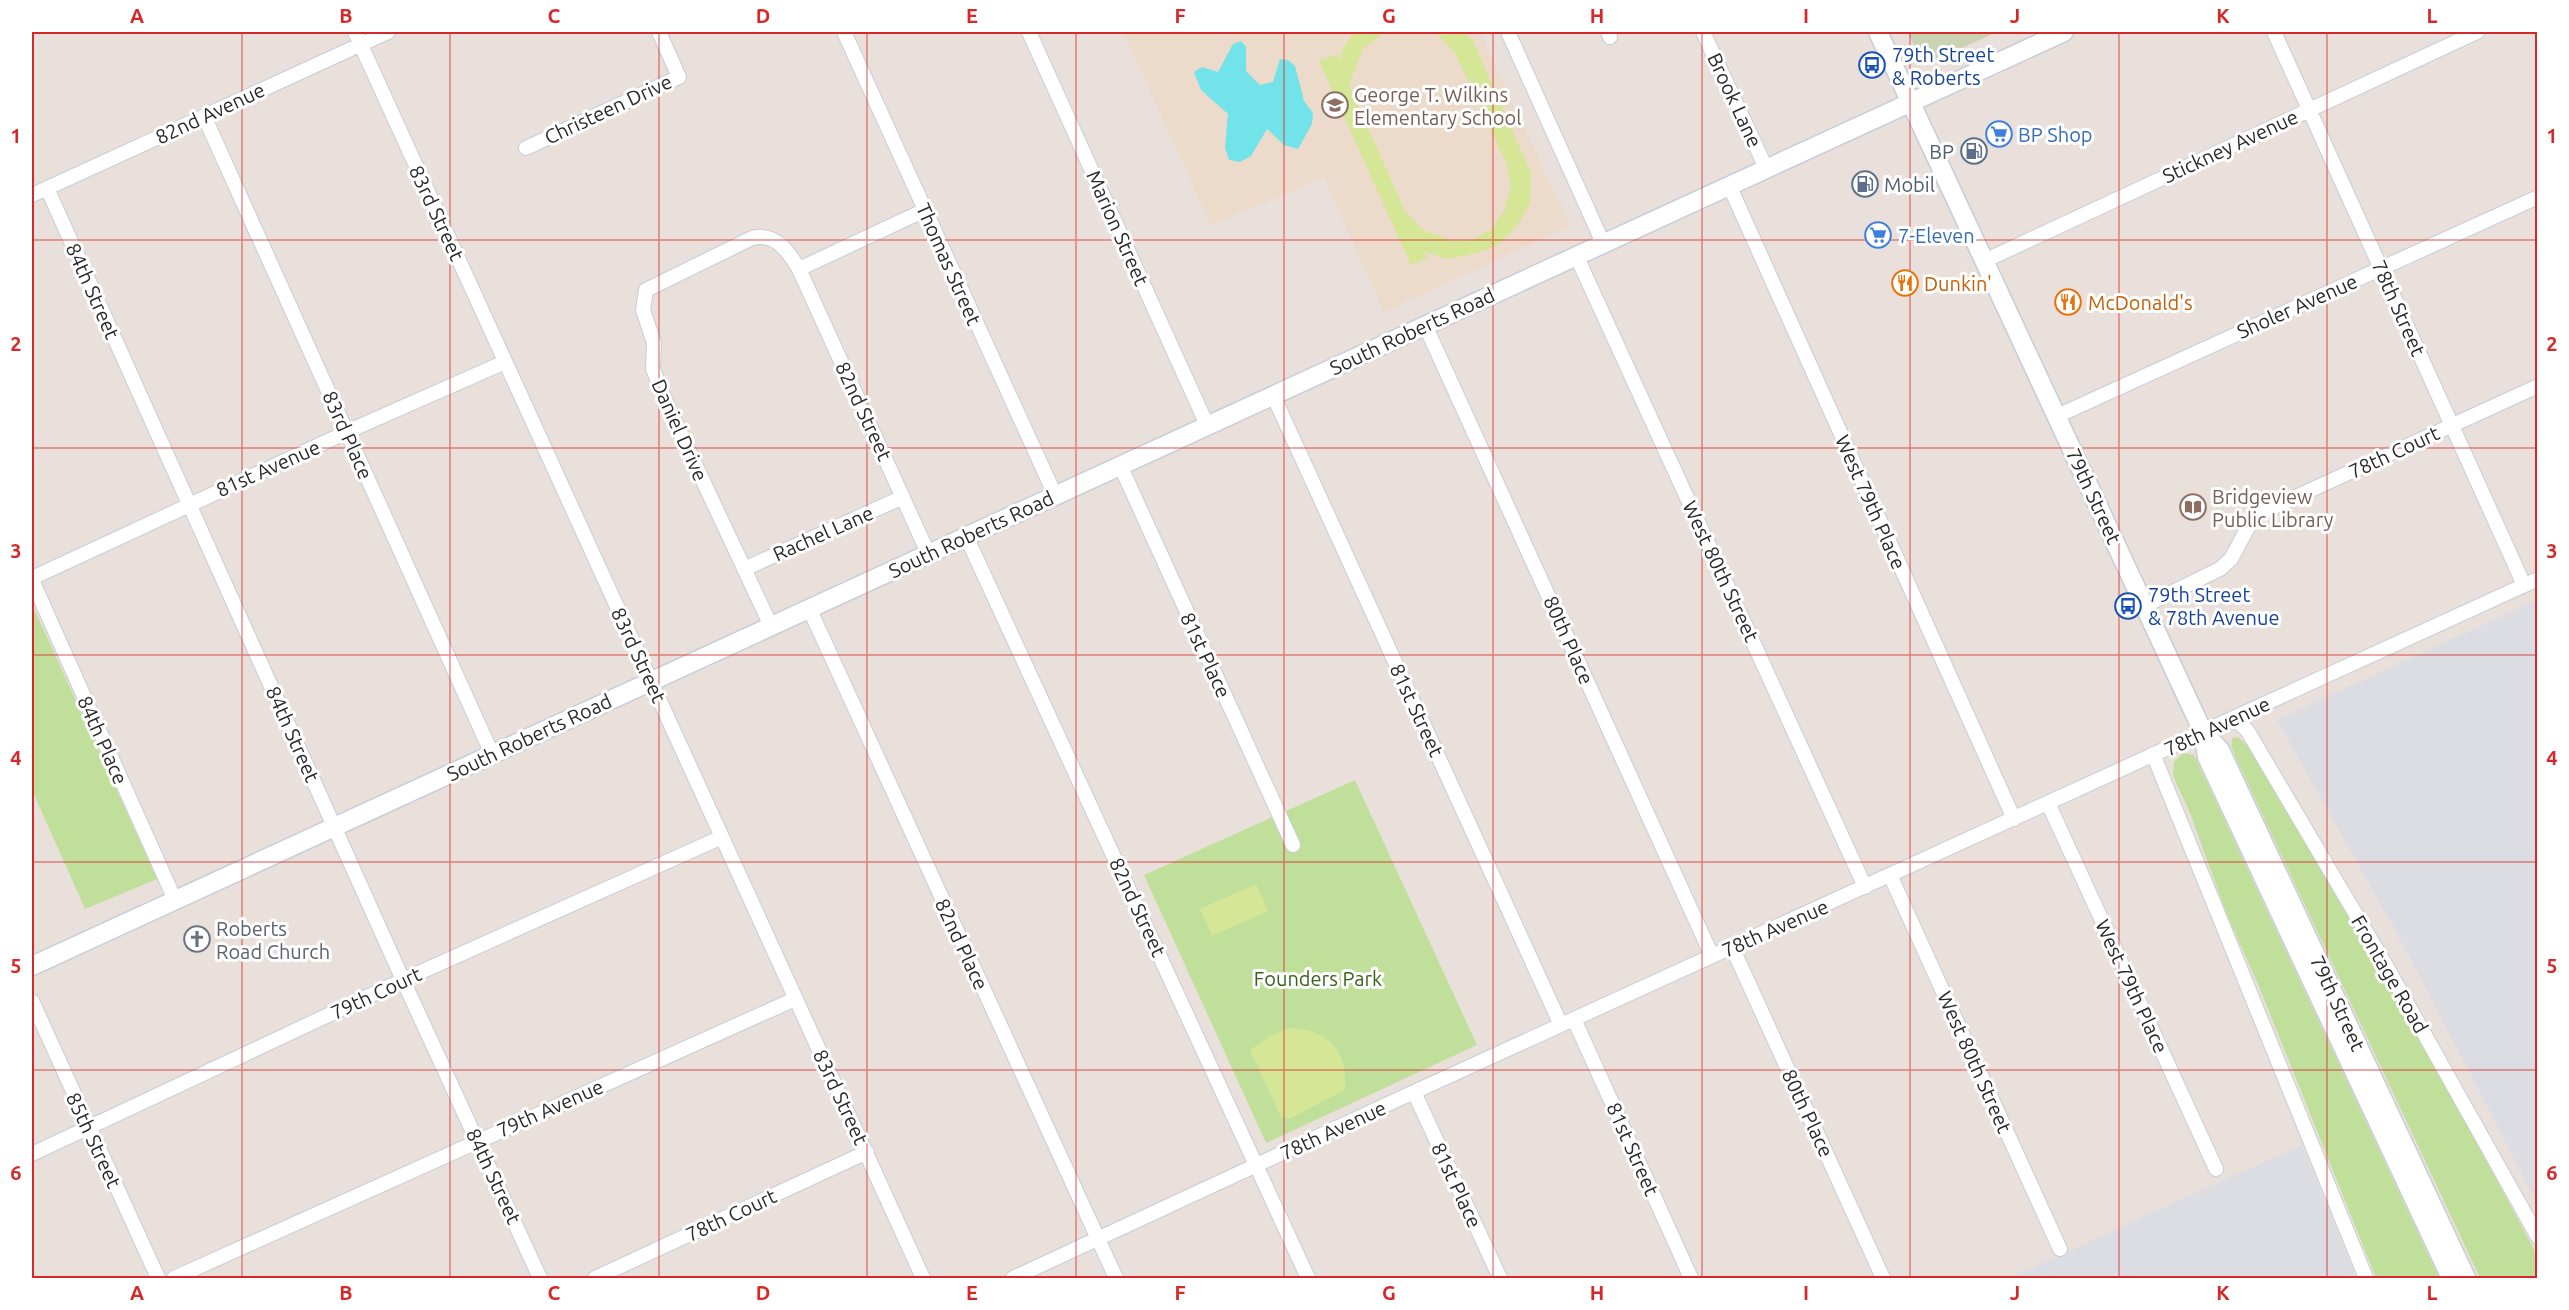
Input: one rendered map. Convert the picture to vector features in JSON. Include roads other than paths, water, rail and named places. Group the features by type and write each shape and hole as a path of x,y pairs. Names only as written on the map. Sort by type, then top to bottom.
{"street":[{"name":"82nd Avenue","path":"32,195 204,116 357,38 388,32"},
{"name":"Christeen Drive","path":"525,148 679,77 659,32"},
{"name":"Thomas Street","path":"844,32 1055,495"},
{"name":"Marion Street","path":"1029,32 1208,425"},
{"path":"1508,32 1603,243"},
{"name":"Brook Lane","path":"1704,32 1766,168"},
{"name":"79th Street","path":"1878,32 2203,732 2207,757 2451,1278"},
{"name":"South Roberts Road","path":"32,966 2064,32"},
{"name":"78th Street","path":"2274,32 2524,585"},
{"name":"Stickney Avenue","path":"1984,261 2476,32"},
{"name":"83rd Street","path":"357,38 923,1278"},
{"name":"83rd Place","path":"204,116 492,754"},
{"name":"West 79th Place","path":"1729,186 2014,819"},
{"name":"84th Street","path":"47,188 403,980 540,1278"},
{"name":"Sholer Avenue","path":"2056,416 2538,197"},
{"path":"799,269 924,210"},
{"name":"Daniel Drive","path":"771,626 653,369 654,343 643,310 645,290 760,236 781,244 799,269"},
{"name":"West 80th Street","path":"1576,255 1865,887"},
{"name":"82nd Street","path":"799,269 928,553"},
{"name":"80th Place","path":"1425,325 1712,956"},
{"name":"81st Avenue","path":"32,579 347,432 506,363"},
{"name":"78th Court","path":"2144,606 2220,569 2231,559 2254,516 2538,386"},
{"name":"81st Street","path":"1273,395 1567,1022 1691,1278"},
{"name":"81st Place","path":"1120,465 1293,845"},
{"name":"Rachel Lane","path":"744,569 903,497"},
{"name":"82nd Street","path":"966,536 1308,1278"},
{"name":"84th Place","path":"32,579 175,900"},
{"name":"78th Avenue","path":"1013,1278 1257,1167 1414,1092 2538,579"},
{"name":"82nd Place","path":"809,608 1116,1278"},
{"name":"Frontage Road","path":"2233,718 2247,730 2384,963 2538,1238"},
{"name":"79th Street","path":"2203,732 2220,750 2466,1278"},
{"path":"2153,754 2366,1278"},
{"name":"West 79th Place","path":"2048,803 2216,1169"},
{"name":"79th Court","path":"32,1154 403,980 722,837"},
{"name":"West 80th Street","path":"1890,875 2060,1249"},
{"name":"80th Place","path":"1732,947 1883,1278"},
{"name":"79th Avenue","path":"174,1278 795,999"},
{"name":"85th Street","path":"32,1001 158,1278"},
{"name":"81st Place","path":"1414,1092 1500,1278"},
{"name":"78th Court","path":"595,1278 867,1152"}],"water":[{"path":"1241,41 1246,47 1246,71 1260,85 1273,82 1280,59 1288,60 1295,66 1304,101 1313,113 1312,124 1298,149 1284,145 1267,129 1251,156 1240,162 1229,160 1225,148 1228,114 1201,90 1194,72 1202,67 1218,72 1233,44"}],"place":[{"name":"79th Street & Roberts","path":"1872,65"},
{"name":"George T. Wilkins Elementary School","path":"1335,105"},
{"name":"BP Shop","path":"1999,134"},
{"name":"BP","path":"1974,151"},
{"name":"Mobil","path":"1865,184"},
{"name":"7-Eleven","path":"1878,235"},
{"name":"Dunkin'","path":"1905,283"},
{"name":"McDonald's","path":"2068,302"},
{"name":"Bridgeview Public Library","path":"2193,507"},
{"name":"79th Street & 78th Avenue","path":"2128,606"},
{"name":"Roberts Road Church","path":"197,939"}],"park label":[{"name":"Founders Park","path":"1318,978"}]}
